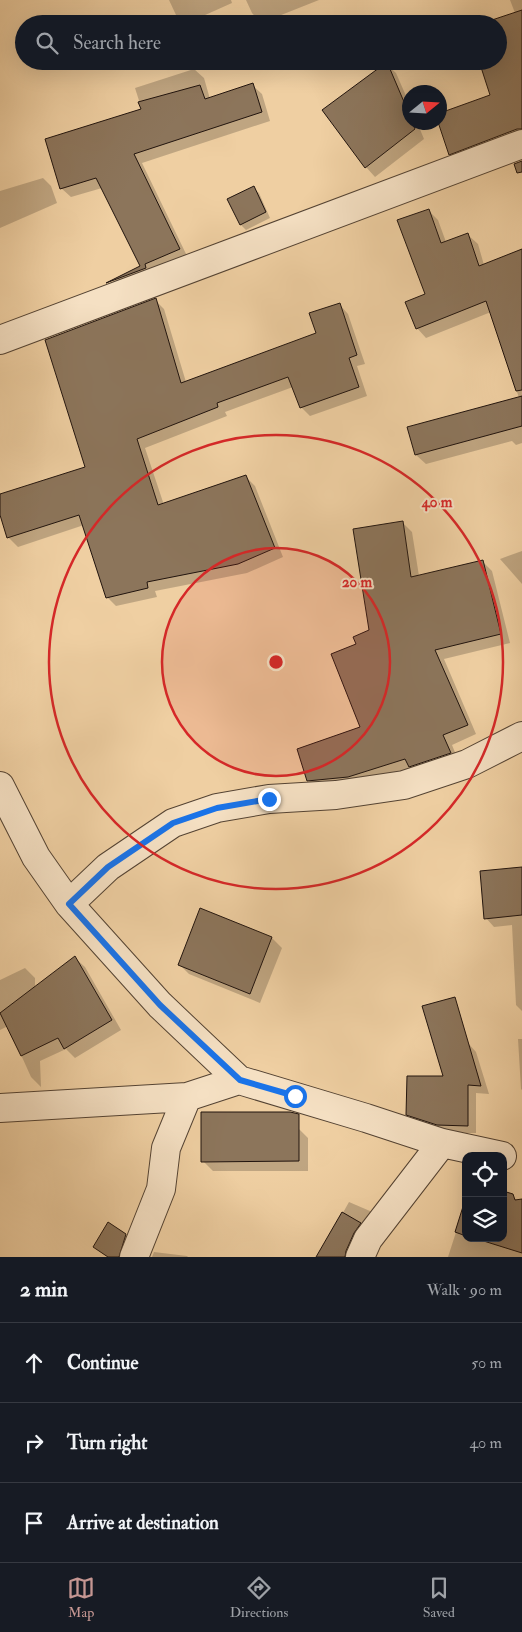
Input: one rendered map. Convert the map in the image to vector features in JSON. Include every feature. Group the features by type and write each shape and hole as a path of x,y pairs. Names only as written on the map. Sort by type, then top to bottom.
{"street":[{"path":"0,340 522,144"},
{"path":"69,904 108,867 173,823 217,808 269,799 336,795 404,785 467,764 522,736"},
{"path":"0,786 36,857 69,904 160,1005 240,1080 442,1143 484,1152"},
{"path":"0,1108 187,1097 240,1080"},
{"path":"134,1257 161,1189 166,1148 187,1097"},
{"path":"360,1257 368,1239 442,1143"},
{"path":"507,1157 522,1159"}],"building":[{"path":"522,10 522,129 517,129 449,155 441,130 447,130 447,110 490,95 482,70 507,70 507,15"},
{"path":"376,70 390,70 402,97 402,130 414,130 365,168 322,110"},
{"path":"253,83 262,112 134,154 180,249 145,264 146,268 106,283 140,266 96,178 60,189 45,139 141,109 138,102 200,85 205,99"},
{"path":"522,161 522,172 517,173 514,164"},
{"path":"254,186 266,212 240,225 227,199"},
{"path":"429,209 441,243 468,233 479,266 522,249 522,390 516,391 486,301 416,329 405,302 425,294 397,220"},
{"path":"156,298 181,383 316,333 309,313 340,303 357,355 349,358 359,387 300,408 288,377 217,403 218,407 137,439 158,505 246,475 275,548 238,564 147,582 148,588 106,598 79,515 7,538 0,515 0,494 85,467 45,340"},
{"path":"522,396 522,426 415,455 407,427"},
{"path":"403,521 411,577 483,560 501,634 435,650 468,725 443,735 451,753 409,767 405,759 348,777 307,781 297,749 360,727 331,654 356,644 353,637 369,630 353,529"},
{"path":"522,867 522,915 484,919 480,871"},
{"path":"200,908 272,937 250,994 178,965"},
{"path":"75,956 112,1020 64,1049 58,1038 21,1056 0,1013"},
{"path":"455,997 481,1086 468,1085 468,1126 437,1125 406,1115 407,1076 443,1076 422,1006"},
{"path":"201,1112 290,1112 299,1114 299,1161 201,1162"},
{"path":"507,1192 513,1194 515,1200 522,1199 522,1253 487,1242 507,1242"},
{"path":"462,1210 462,1235 455,1232"},
{"path":"342,1212 361,1223 354,1233 345,1257 316,1257"},
{"path":"108,1222 126,1234 119,1257 108,1257 93,1247"}],"route":[{"path":"269,799 217,808 173,823 108,867 69,904 160,1005 240,1080 295,1096"}]}
